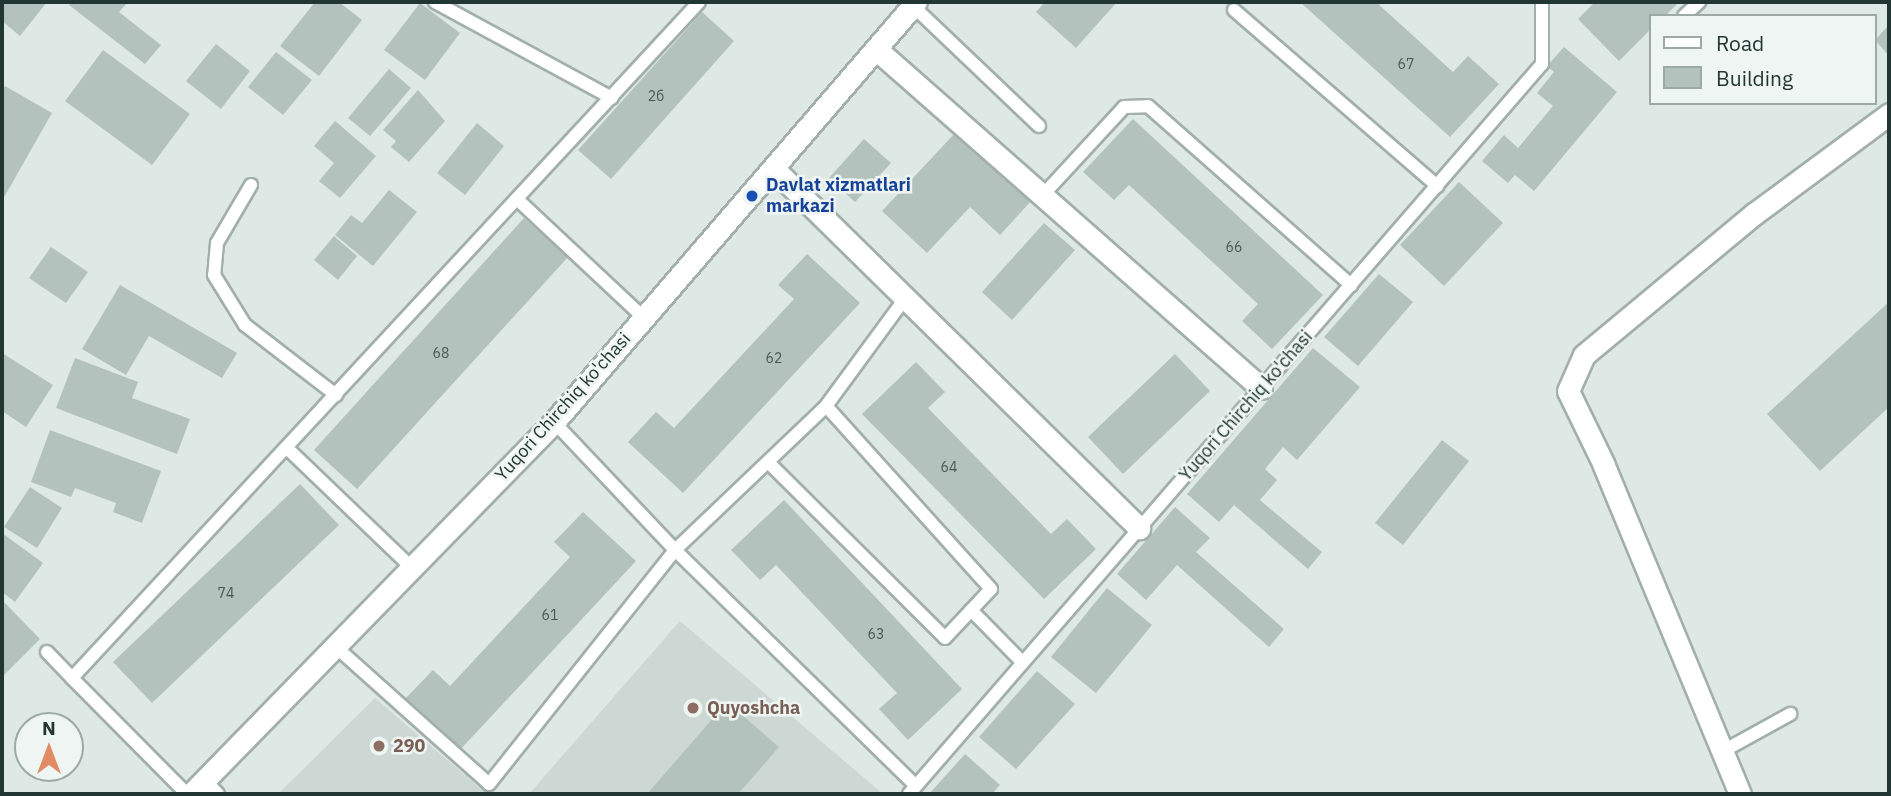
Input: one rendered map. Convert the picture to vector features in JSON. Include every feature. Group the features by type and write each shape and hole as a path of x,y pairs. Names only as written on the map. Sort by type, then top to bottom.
{"street":[{"name":"Yuqori Chirchiq ko'chasi","path":"200,791 554,422 775,170 914,4"},
{"path":"876,49 1261,388"},
{"path":"1740,794 1568,391 1584,355 1754,214 1889,114"},
{"path":"775,170 904,300 1139,528"}],"lane":[{"path":"435,2 612,98"},
{"path":"72,677 518,200 699,2"},
{"name":"Yuqori Chirchiq ko'chasi","path":"913,790 1542,64 1542,2"},
{"path":"1686,14 1699,2"},
{"path":"914,4 1039,126"},
{"path":"1234,10 1437,186"},
{"path":"1042,196 1124,107 1148,106 1351,285"},
{"path":"251,184 217,243 214,275 245,326 336,395"},
{"path":"518,200 644,318"},
{"path":"336,647 489,784 675,550 826,406 904,300"},
{"path":"769,463 944,638 991,589 826,406"},
{"path":"554,422 675,550 913,790"},
{"path":"287,448 412,568"},
{"path":"971,610 1023,663"},
{"path":"47,653 200,791"},
{"path":"1723,751 1790,714"}],"shaded area":[{"name":"Quyoshcha","path":"680,621 883,794 529,794"},
{"name":"290","path":"375,698 487,794 278,794"}],"building":[{"path":"2,2 47,2 20,36 2,21"},
{"path":"71,2 128,2 119,12 161,45 145,64 69,5"},
{"path":"315,2 339,2 362,20 319,76 280,46"},
{"path":"1045,2 1117,2 1076,48 1036,12"},
{"path":"1300,2 1376,2 1453,72 1468,56 1499,84 1450,137"},
{"path":"1595,2 1679,2 1667,14 1650,14 1650,30 1619,61 1578,19"},
{"path":"420,3 460,33 425,80 384,50"},
{"path":"702,12 734,41 611,179 578,150"},
{"path":"1889,25 1889,56 1877,42 1877,38"},
{"path":"216,44 250,71 221,109 186,81"},
{"path":"1564,47 1617,92 1534,191 1515,175 1508,183 1482,161 1504,135 1518,148 1553,106 1537,93 1554,72 1547,66"},
{"path":"103,50 190,114 152,165 65,101"},
{"path":"276,52 312,80 283,115 248,87"},
{"path":"389,69 411,88 370,136 348,118"},
{"path":"5,86 52,113 3,199 2,91"},
{"path":"418,90 445,121 409,162 391,147 396,141 383,130"},
{"path":"1133,119 1323,295 1272,349 1242,321 1258,304 1129,185 1114,200 1083,172"},
{"path":"335,121 376,156 340,198 319,181 334,163 314,146"},
{"path":"477,123 504,146 465,195 437,173"},
{"path":"956,132 1031,201 1000,235 970,207 927,253 882,211"},
{"path":"864,139 891,163 855,202 829,178"},
{"path":"1459,182 1503,223 1444,286 1400,245"},
{"path":"389,190 417,212 373,266 335,235 351,215 362,223"},
{"path":"524,218 568,257 357,489 314,450"},
{"path":"1044,223 1075,250 1012,320 982,292"},
{"path":"334,236 357,256 338,280 314,260"},
{"path":"51,247 88,272 66,303 29,278"},
{"path":"807,254 860,303 683,493 628,442 656,412 674,428 794,299 778,285"},
{"path":"1379,274 1413,302 1358,366 1324,337"},
{"path":"120,285 237,353 222,378 149,336 126,375 82,349"},
{"path":"1889,302 1889,407 1820,471 1767,414"},
{"path":"1313,348 1360,387 1297,460 1283,447 1265,469 1277,480 1260,500 1322,552 1308,569 1234,505 1219,522 1187,494"},
{"path":"2,353 53,385 26,427 2,411"},
{"path":"1175,354 1210,391 1123,474 1088,437"},
{"path":"75,358 138,382 132,398 190,419 177,454 56,408"},
{"path":"916,362 945,392 928,408 1051,534 1067,519 1096,549 1044,599 862,414"},
{"path":"50,430 161,471 142,523 113,512 116,503 75,488 71,497 31,482"},
{"path":"1442,440 1469,461 1403,545 1375,523"},
{"path":"300,484 339,525 152,703 113,662"},
{"path":"30,487 62,508 37,548 4,527"},
{"path":"784,500 962,689 908,740 879,709 897,693 776,565 760,580 731,550"},
{"path":"1175,507 1210,538 1196,552 1284,629 1269,647 1177,565 1146,600 1117,574"},
{"path":"583,512 636,561 459,751 404,700 433,670 450,686 570,557 554,542"},
{"path":"2,533 43,563 15,602 2,592"},
{"path":"1107,588 1152,625 1096,693 1051,657"},
{"path":"2,600 40,639 2,677"},
{"path":"1037,671 1075,704 1016,769 979,737"},
{"path":"727,702 779,747 738,794 647,794"},
{"path":"965,754 1000,785 992,794 929,794"}],"place":[{"name":"Davlat xizmatlari markazi","path":"752,196"},
{"name":"Quyoshcha","path":"693,708"},
{"name":"290","path":"379,746"}]}
